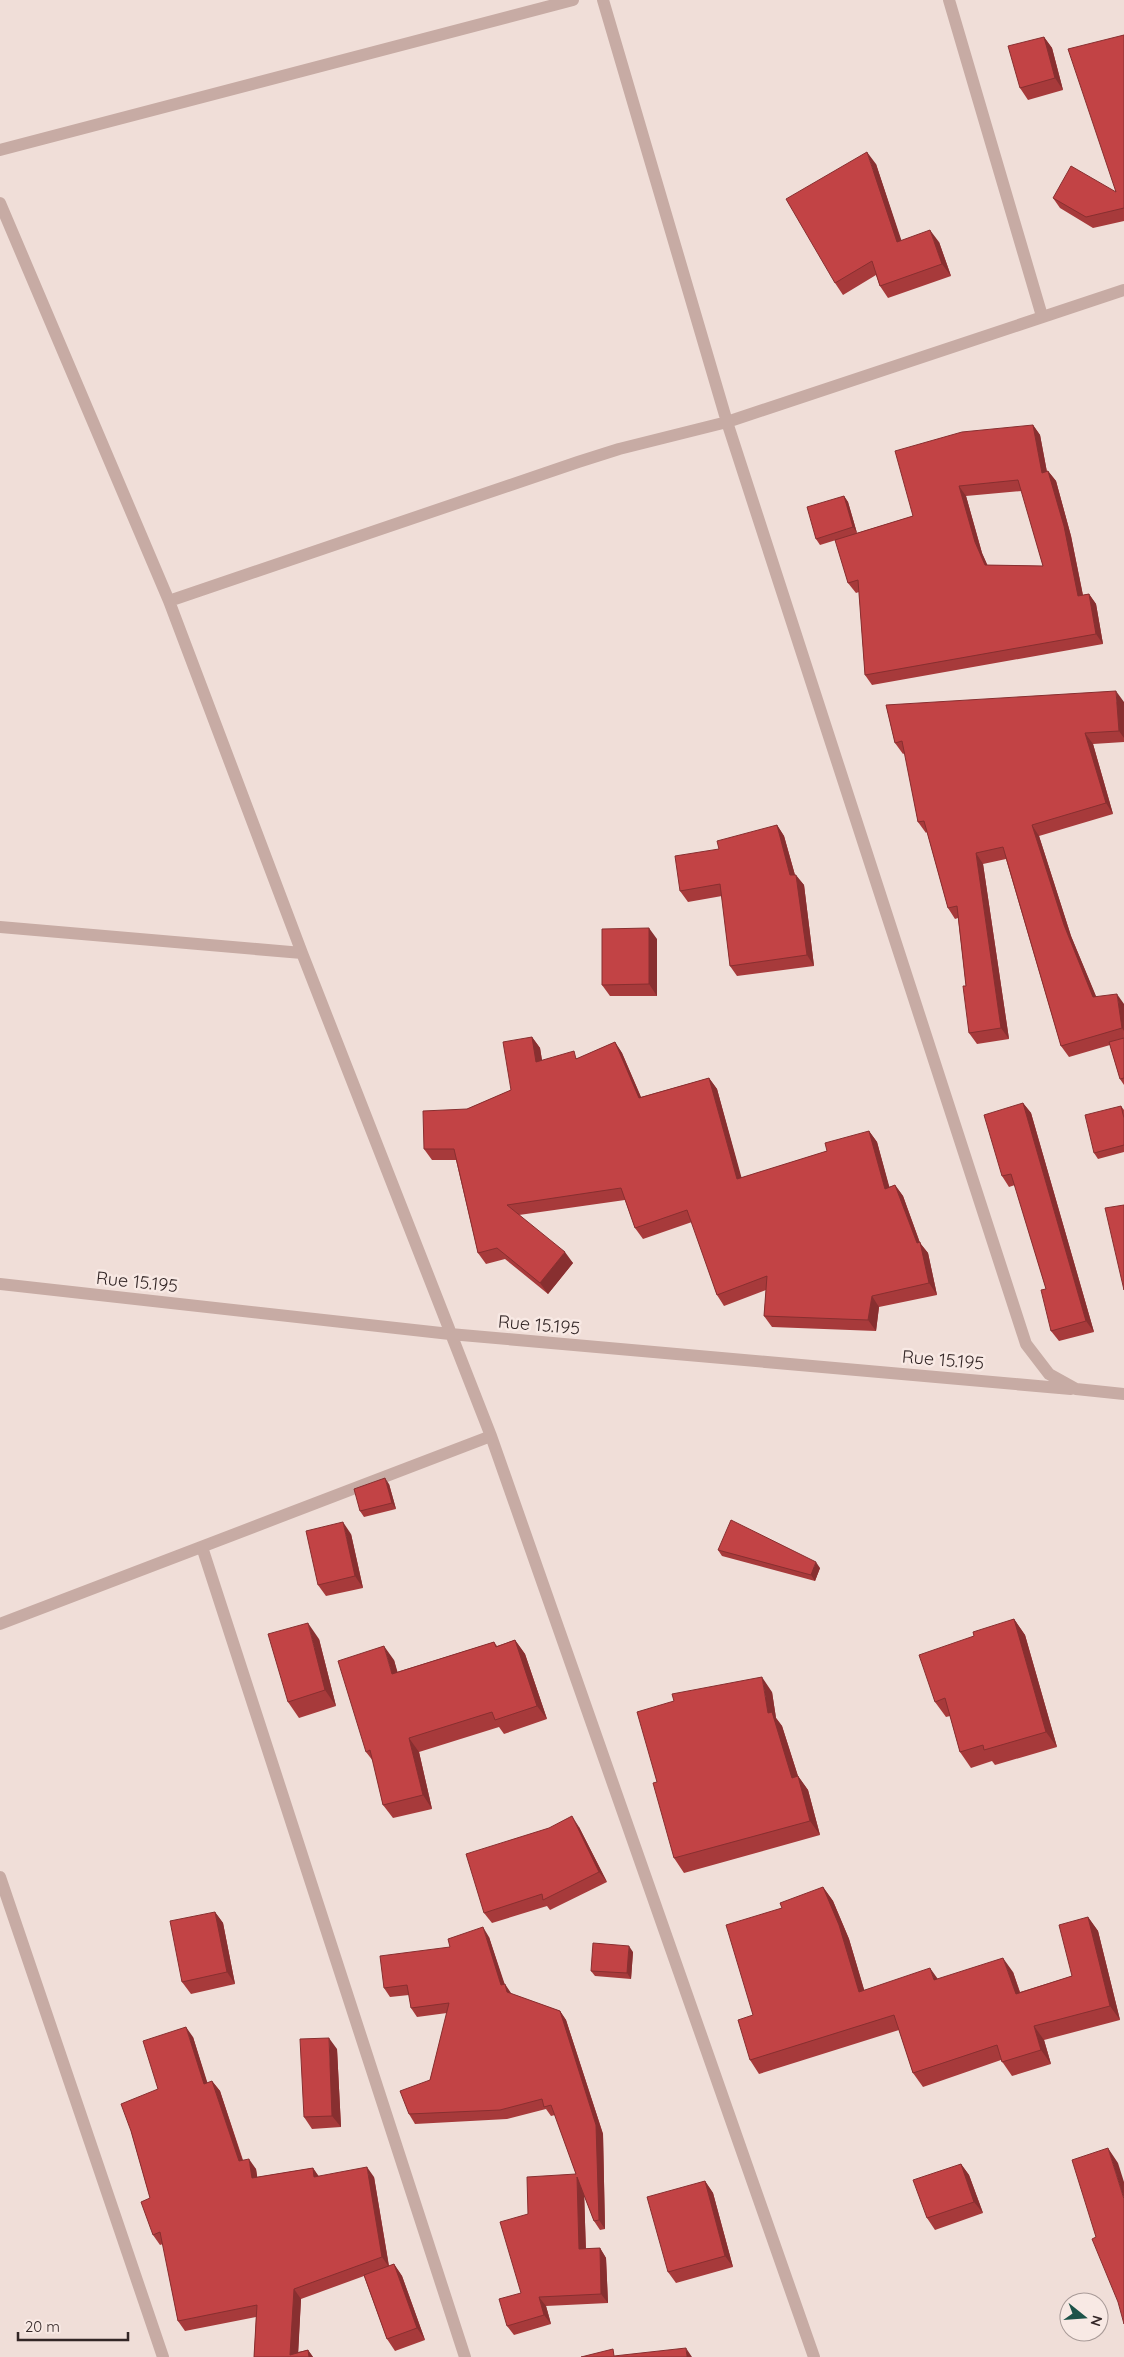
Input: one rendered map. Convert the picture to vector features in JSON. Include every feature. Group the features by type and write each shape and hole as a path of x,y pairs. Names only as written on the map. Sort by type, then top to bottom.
{"street":[{"path":"0,150 574,0"},
{"path":"603,0 727,422 1026,1344 1049,1374 1076,1389"},
{"path":"949,0 1042,316"},
{"path":"0,204 169,601 302,953 490,1436 814,2357"},
{"path":"169,601 619,449 727,422 1124,290"},
{"path":"0,927 302,953"},
{"name":"Rue 15.195","path":"0,1284 450,1334 1124,1394"},
{"path":"0,1624 490,1436"},
{"path":"202,1547 465,2357"},
{"path":"0,1877 163,2357"}],"building":[{"path":"1124,35 1124,208 1086,217 1053,198 1071,166 1116,192 1068,49"},
{"path":"1044,37 1055,78 1020,88 1008,46"},
{"path":"867,152 897,242 930,230 942,264 880,286 872,261 835,283 786,199"},
{"path":"1033,425 1042,473 1048,471 1064,526 1078,596 1089,594 1096,634 865,675 858,580 848,583 835,540 913,516 895,451 962,432","holes":["1018,480 1043,566 985,565 975,542 959,486"]},
{"path":"844,496 853,527 816,539 807,507"},
{"path":"1116,691 1119,731 1085,733 1106,803 1032,825 1064,925 1093,997 1117,994 1122,1028 1061,1046 1003,847 976,853 1001,1028 969,1033 963,986 966,986 957,906 948,908 924,821 918,822 902,741 895,743 886,705"},
{"path":"777,825 790,875 796,875 807,955 730,966 720,884 680,891 675,856 719,849 717,841"},
{"path":"649,928 649,984 602,985 602,929"},
{"path":"532,1037 536,1062 574,1051 576,1059 615,1042 639,1098 709,1078 737,1179 827,1151 825,1143 869,1131 885,1189 895,1185 917,1243 920,1242 929,1283 872,1296 868,1320 764,1316 767,1276 717,1295 687,1210 635,1228 621,1188 507,1205 565,1252 540,1283 497,1248 478,1253 454,1149 424,1149 423,1111 467,1109 511,1090 503,1042"},
{"path":"1124,1038 1124,1078 1120,1079 1109,1042"},
{"path":"1023,1103 1086,1321 1051,1331 1041,1290 1046,1289 1011,1174 1002,1176 984,1115"},
{"path":"1121,1106 1124,1118 1124,1145 1094,1153 1085,1115"},
{"path":"1124,1205 1124,1290 1105,1208"},
{"path":"385,1478 392,1503 360,1511 354,1489"},
{"path":"731,1520 816,1562 811,1575 718,1550"},
{"path":"343,1522 355,1576 318,1585 306,1531"},
{"path":"1014,1619 1046,1732 984,1750 983,1745 960,1752 945,1698 935,1702 919,1655 974,1636 973,1632"},
{"path":"308,1623 325,1690 288,1702 268,1634"},
{"path":"515,1640 537,1706 495,1720 492,1712 409,1738 423,1795 383,1805 370,1750 366,1752 338,1661 384,1646 392,1674 494,1642 496,1647"},
{"path":"762,1677 768,1713 772,1712 792,1778 798,1776 810,1821 674,1858 653,1783 657,1782 637,1712 674,1701 672,1694"},
{"path":"572,1816 599,1872 543,1900 542,1894 484,1913 466,1854 549,1828"},
{"path":"823,1887 839,1925 859,1992 930,1968 934,1980 1003,1958 1016,1994 1072,1976 1059,1925 1088,1917 1110,2006 1034,2026 1041,2050 1002,2062 997,2045 913,2073 894,2015 750,2060 738,2020 753,2015 726,1925 782,1908 780,1903"},
{"path":"215,1912 227,1972 182,1982 170,1921"},
{"path":"483,1927 501,1985 505,1984 507,1992 560,2011 596,2125 599,2220 594,2221 577,2177 579,2249 600,2248 601,2294 539,2297 544,2315 507,2326 499,2299 521,2293 500,2222 528,2214 527,2177 576,2174 551,2105 544,2107 542,2099 500,2110 409,2114 400,2091 430,2080 449,2003 411,2008 407,1985 384,1988 380,1956 450,1947 448,1939"},
{"path":"593,1943 629,1946 627,1973 591,1971"},
{"path":"186,2027 204,2084 212,2081 239,2161 249,2159 252,2178 313,2168 314,2177 367,2167 382,2257 294,2289 290,2355 308,2350 309,2357 254,2357 257,2305 178,2321 160,2232 153,2235 141,2202 150,2198 131,2131 121,2104 158,2089 143,2041"},
{"path":"329,2038 332,2116 304,2117 300,2039"},
{"path":"1108,2148 1124,2199 1124,2324 1118,2302 1092,2239 1096,2237 1072,2160"},
{"path":"961,2164 974,2202 927,2218 913,2180"},
{"path":"705,2181 725,2256 668,2272 647,2197"},
{"path":"394,2264 417,2328 387,2339 364,2275"},
{"path":"686,2348 687,2357 581,2357 613,2349 614,2356"}]}
